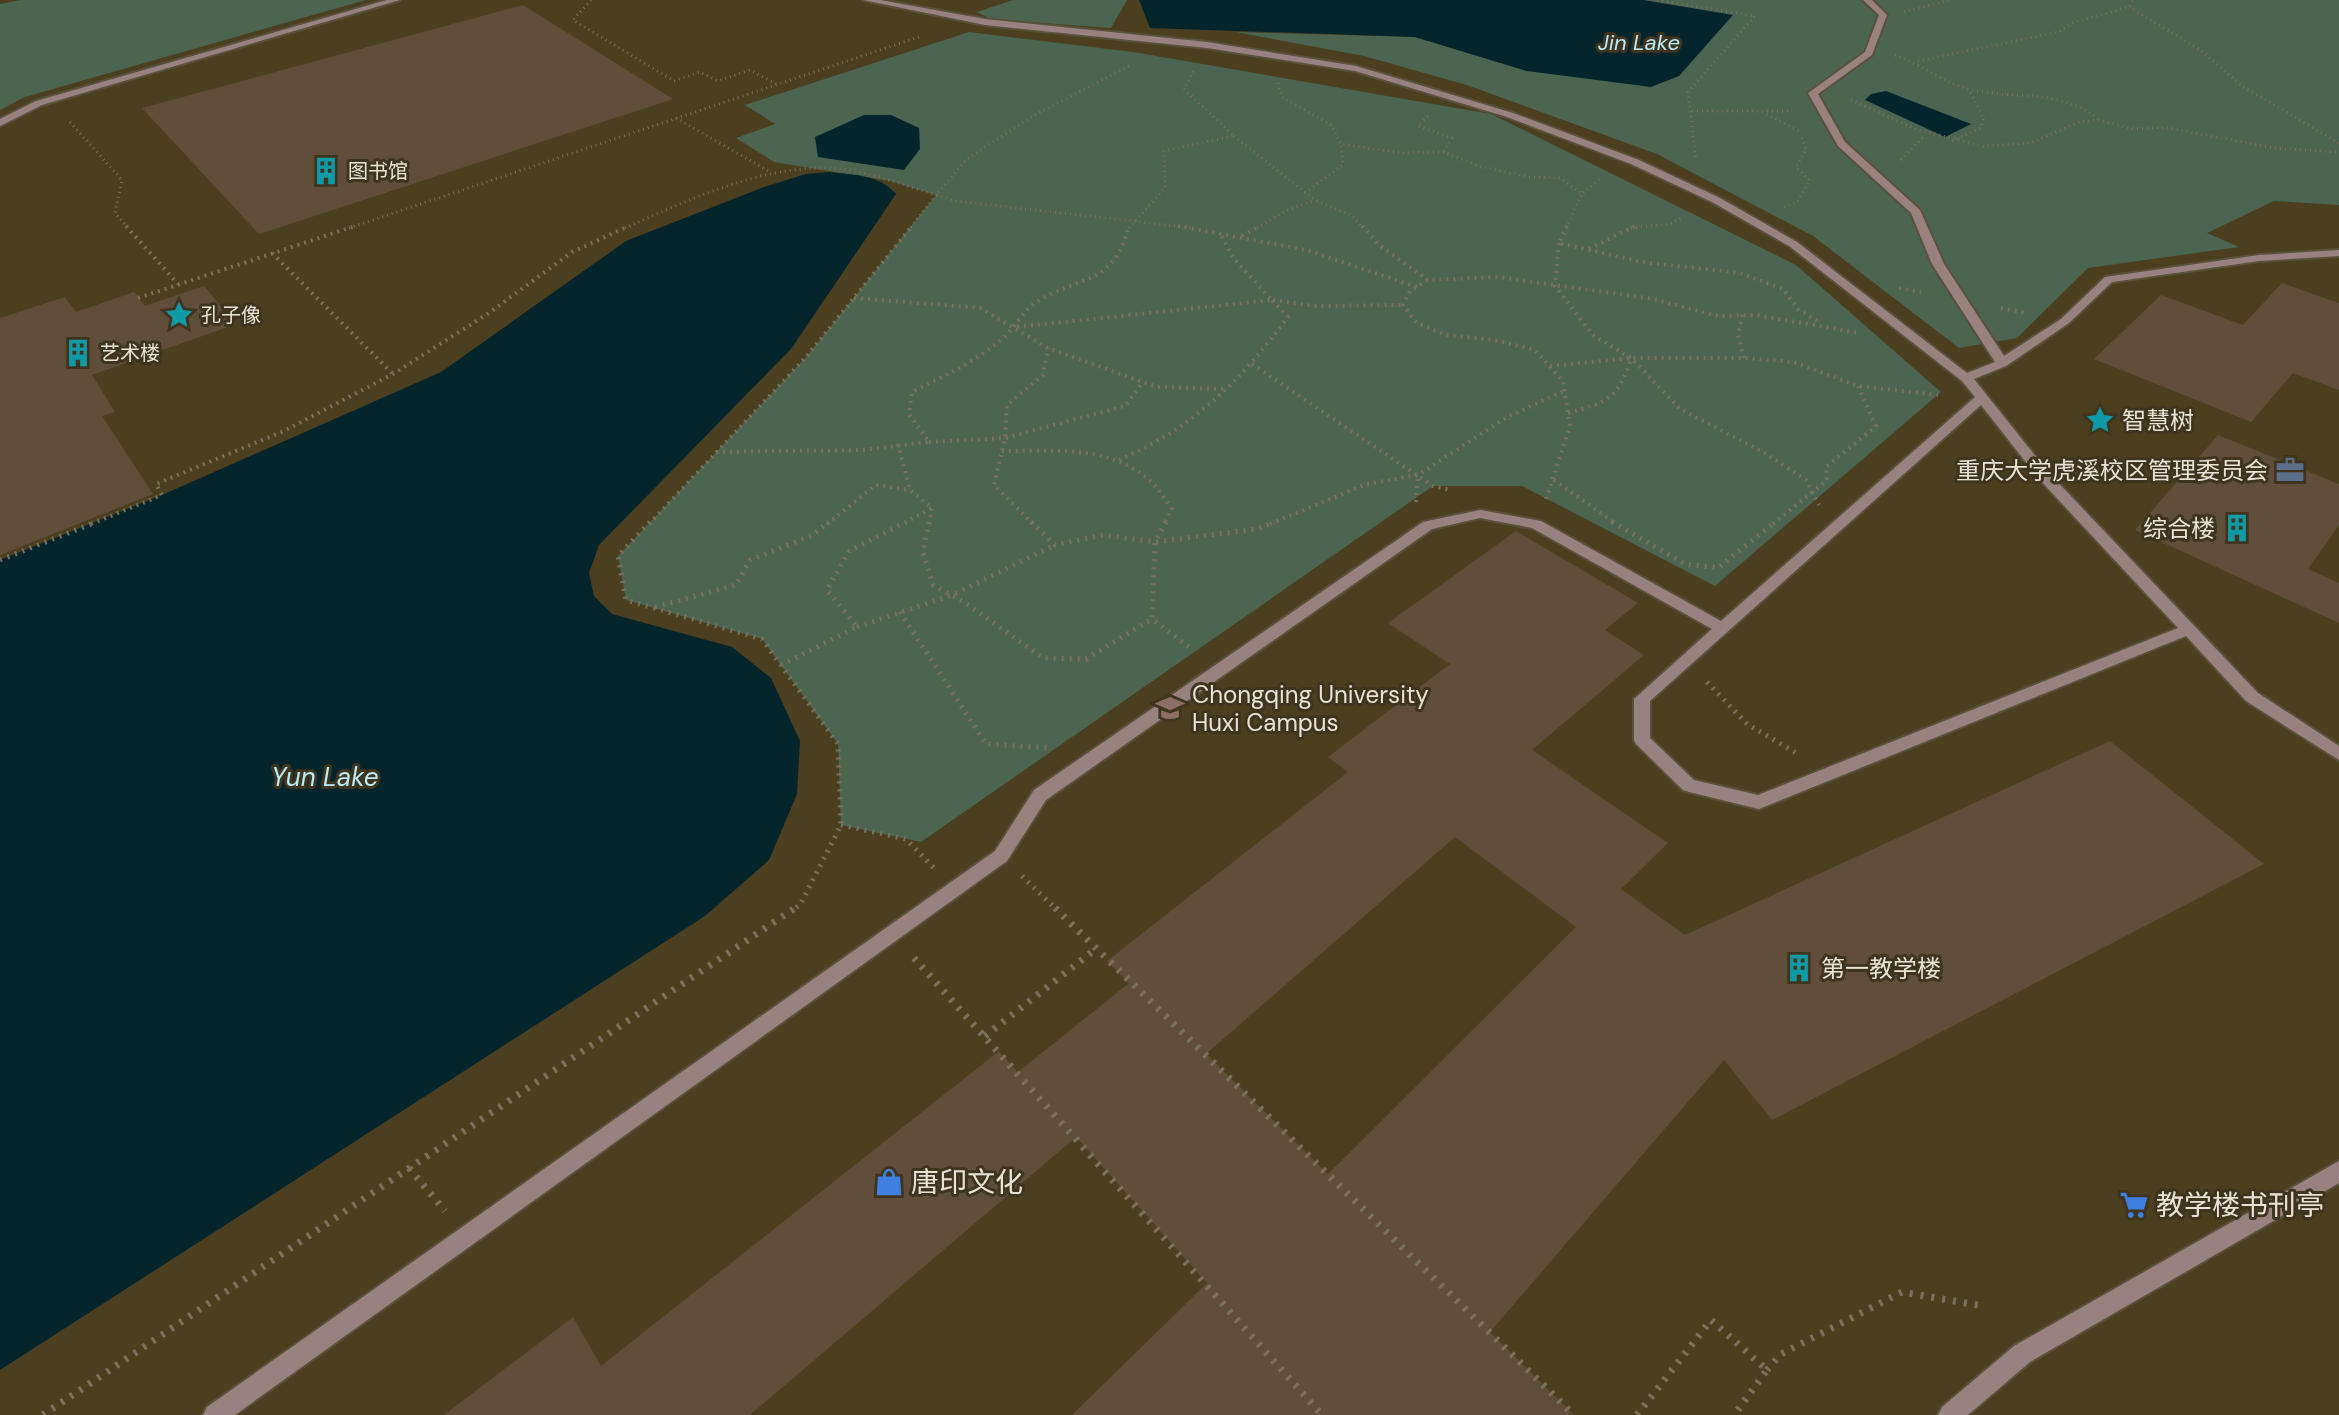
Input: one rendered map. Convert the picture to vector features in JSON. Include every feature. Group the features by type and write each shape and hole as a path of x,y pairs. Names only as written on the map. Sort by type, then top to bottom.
{"lane":[{"path":"0,123 50,100 396,0"},
{"path":"867,0 969,20 1160,39 1356,69 1449,94 1635,162 1716,200 1793,244 1966,378 2044,476 2252,697 2339,754"},
{"path":"1867,0 1883,15 1869,53 1813,93 1841,144 1916,212 1938,264 2002,363"},
{"path":"1966,378 2002,363 2065,321 2109,279 2259,258 2339,253"},
{"path":"1983,397 1642,699 1642,740 1689,785 1759,802 2189,629"},
{"path":"215,1415 1001,856 1040,795 1428,525 1480,514 1536,524 1722,628"},
{"path":"1950,1415 2022,1354 2339,1171"}],"path":[{"path":"591,0 573,20 674,81 700,72 718,81 750,70 776,84"},
{"path":"1657,0 1755,16 1688,92 1699,158"},
{"path":"1883,15 1949,0"},
{"path":"2099,120 2089,109 2069,99 1968,89 1916,62 2059,32 2072,23 2129,7 2133,0"},
{"path":"2129,7 2199,49 2242,86 2322,136 2339,143"},
{"path":"138,298 969,20"},
{"path":"43,1415 800,905 841,825 838,744 762,639 626,600 618,556 807,356 966,160 1031,117 1119,74 1160,39"},
{"path":"1207,45 1184,89 1234,136 1305,193 1353,216 1379,245 1428,280"},
{"path":"1269,55 1282,97 1331,125 1341,144 1343,165 1305,193"},
{"path":"1821,87 1925,135 1950,142 2001,148 2047,138 2073,121 2099,120 2136,129 2160,126 2283,148 2339,152"},
{"path":"1950,142 1981,128 1984,118 1968,89"},
{"path":"50,100 122,180 115,213 178,284"},
{"path":"1691,111 1823,110"},
{"path":"1759,111 1800,132 1834,131"},
{"path":"676,118 771,172"},
{"path":"1752,220 1797,202 1810,181 1796,167 1806,150 1800,132"},
{"path":"929,442 909,414 912,392 979,358 1016,327 1033,304 1105,271 1122,253 1130,222 1165,188 1164,151 1234,136"},
{"path":"1341,144 1401,153 1444,152 1478,166 1529,177 1560,178 1582,194"},
{"path":"0,560 162,495 156,484 284,431 393,374 489,313 572,252 628,226 771,172 825,168 870,175 956,201 1241,236 1365,265 1417,287"},
{"path":"1591,171 1603,176 1582,194 1559,243 1555,286 1593,335 1631,358 1680,409 1763,452 1806,480 1832,530"},
{"path":"1241,236 1285,211 1315,200"},
{"path":"1588,249 1636,225 1670,224 1716,200"},
{"path":"1119,460 1175,434 1228,389 1252,364 1288,317 1235,260 1220,234"},
{"path":"1559,243 1642,262 1740,273 1783,289 1798,309 1824,325"},
{"path":"272,253 393,374"},
{"path":"1403,305 1417,287 1428,280 1499,277 1653,299 1718,316 1742,315 1824,325 1864,334"},
{"path":"853,298 980,308 1048,348 1157,387 1228,389"},
{"path":"1016,327 1272,300 1314,306 1403,305"},
{"path":"1403,305 1417,323 1446,335 1494,340 1535,350 1563,381 1570,426 1546,498"},
{"path":"1742,315 1738,335 1744,358"},
{"path":"1048,348 1043,375 1007,405 1005,438 994,485 1055,545"},
{"path":"1568,413 1607,402 1623,389 1631,358"},
{"path":"1549,366 1631,358 1744,358 1794,362 1858,386 1911,395 1983,397"},
{"path":"1252,364 1433,486 1462,492"},
{"path":"716,452 863,450 898,444 1005,438 1125,406 1143,382"},
{"path":"1554,479 1599,514 1685,564 1718,568 1827,480 1826,467 1876,426 1858,386"},
{"path":"781,665 857,627 952,595 1055,545 1103,535 1155,542 1257,529 1367,484 1418,475 1507,417 1564,391"},
{"path":"898,444 910,490"},
{"path":"1002,451 1080,452 1119,460 1149,480 1172,509 1155,542 1152,619"},
{"path":"654,608 736,585 750,560 811,536 843,515 876,485 910,490 932,508"},
{"path":"932,508 923,552 933,585 1043,658 1086,659 1152,619"},
{"path":"857,627 827,590 849,551 932,508"},
{"path":"900,612 986,744 1047,745 1076,770"},
{"path":"1152,619 1219,670"},
{"path":"1690,656 1722,705 1771,741 1836,771"},
{"path":"841,825 906,839 954,889"},
{"path":"1001,856 1574,1415"},
{"path":"892,934 1322,1415"},
{"path":"984,1037 1097,948"},
{"path":"409,1168 466,1236"},
{"path":"1734,1415 1781,1354 1902,1292 1983,1306"},
{"path":"1637,1415 1711,1320 1767,1370"}],"shaded area":[{"name":"Chongqing University Huxi Campus","path":"0,0 2339,0 2339,1415 0,1415"}],"green space":[{"path":"21,0 366,0 25,97 0,110 0,4"},
{"path":"1013,0 1127,0 1111,28 991,19 977,12"},
{"path":"1643,0 2339,0 2339,205 2274,201 2207,233 2239,247 2088,268 2017,338 1959,348 1813,236 1657,154 1467,85 1364,56 1236,32 1415,37 1527,71 1732,15"},
{"path":"969,32 1133,52 1491,114 1796,265 1941,392 1715,586 1522,486 1433,486 921,842 841,825 838,744 762,639 626,600 618,556 807,356 936,195 890,181 774,162 736,138 775,124 745,105"}],"water":[{"name":"Jin Lake","path":"1139,0 1643,0 1733,15 1679,76 1651,87 1527,71 1415,37 1150,28"},
{"path":"1886,91 1971,124 1945,137 1865,100 1871,94"},
{"path":"864,115 891,115 919,128 920,149 904,170 818,157 815,137"},
{"name":"Yun Lake","path":"829,172 874,179 896,194 791,349 599,545 589,573 594,596 612,614 732,647 771,678 800,741 797,794 769,860 705,916 0,1370 0,560 162,495 441,372 626,241 764,187 806,174"}],"building":[{"name":"图书馆","path":"523,5 673,99 259,234 142,108"},
{"path":"2282,283 2339,303 2339,390 2293,373 2251,422 2094,359 2161,295 2243,325"},
{"path":"204,286 236,324 92,375 115,412 102,416 153,494 0,555 0,318 65,297 76,312 134,292 145,306"},
{"name":"综合楼","path":"2218,435 2339,484 2339,525 2308,569 2339,583 2339,623 2135,530"},
{"name":"第一教学楼","path":"1516,531 1638,603 1605,630 1644,655 1532,750 1668,843 1621,889 1685,935 2110,741 2264,864 1772,1120 1724,1060 1490,1332 1574,1415 1072,1415 1207,1283 1076,1137 750,1415 444,1415 573,1317 601,1366 999,1051 1018,1072 1129,983 1107,961 1348,772 1328,757 1450,664 1388,623","holes":["1455,837 1576,927 1328,1174 1206,1054"]}],"place":[{"name":"图书馆","path":"326,171"},
{"name":"孔子像","path":"179,315"},
{"name":"艺术楼","path":"78,353"},
{"name":"智慧树","path":"2100,420"},
{"name":"重庆大学虎溪校区管理委员会","path":"2290,470"},
{"name":"综合楼","path":"2237,528"},
{"name":"Chongqing University Huxi Campus","path":"1170,708"},
{"name":"第一教学楼","path":"1799,968"},
{"name":"唐印文化","path":"889,1182"},
{"name":"教学楼书刊亭","path":"2134,1205"}]}
